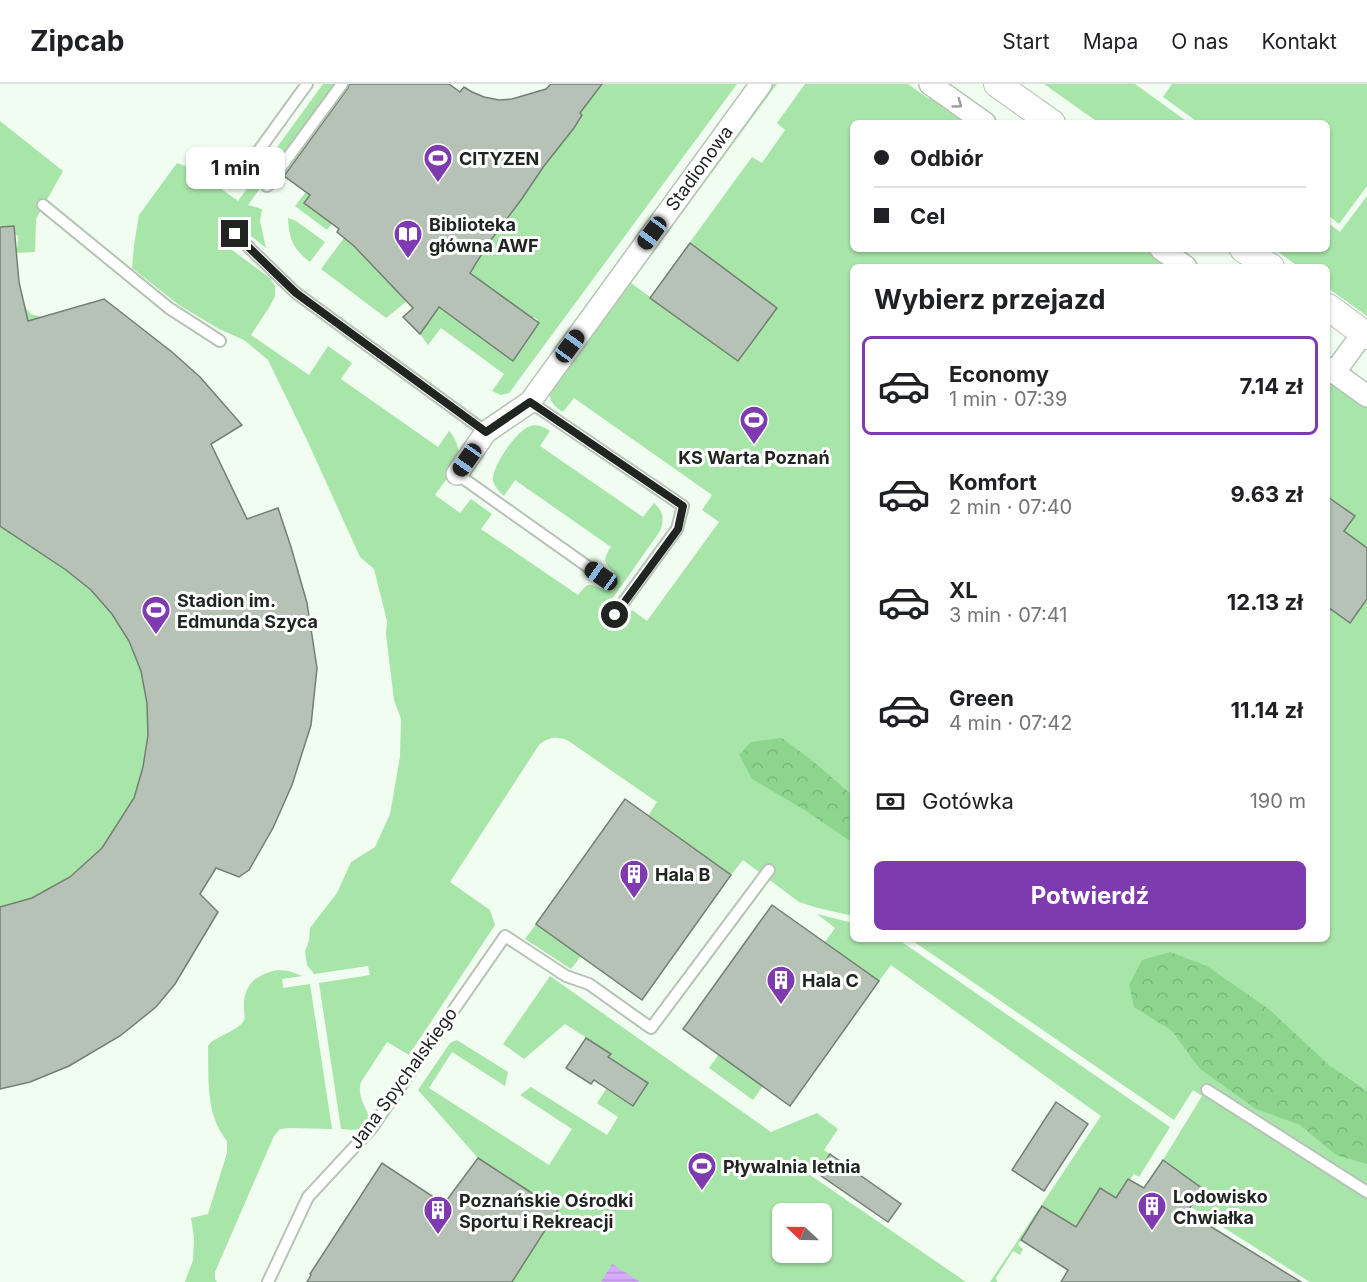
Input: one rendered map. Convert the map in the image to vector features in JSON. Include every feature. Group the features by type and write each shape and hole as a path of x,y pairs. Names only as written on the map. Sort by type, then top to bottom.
{"street":[{"name":"Stadionowa","path":"457,474 486,432 530,402 761,84"},
{"path":"930,84 981,120"},
{"path":"997,84 1048,120"},
{"path":"1165,252 1182,264"},
{"path":"1248,252 1266,264"},
{"path":"1330,308 1365,334 1331,370 1367,396"}],"lane":[{"path":"236,182 308,84"},
{"path":"267,186 342,84"},
{"path":"43,205 169,308 220,341"},
{"path":"235,234 296,293 486,432"},
{"path":"530,402 683,506 678,529 615,615"},
{"path":"457,474 601,576"},
{"name":"Jana Spychalskiego","path":"268,1282 308,1197 371,1129 505,936 566,976 589,984 651,1028 769,870"},
{"path":"1207,1090 1367,1192"}],"green space":[{"path":"323,84 336,84 248,205 262,209 260,221 266,248 240,227 228,247 270,278 275,286 275,296 251,335 309,375 328,346 352,363 341,379 438,447 449,431 455,440 458,457 435,495 460,513 471,499 492,514 481,529 578,595 588,585 602,589 614,572 605,561 611,547 515,480 504,496 500,492 493,481 493,475 511,443 528,427 542,426 550,431 540,446 643,517 654,503 662,515 660,531 603,612 621,625 632,610 647,621 719,522 702,510 712,495 574,398 563,412 552,402 550,390 554,380 772,84 777,84 631,283 650,297 752,157 762,163 785,130 777,123 805,84 908,84 929,99 932,96 967,120 850,120 850,252 1150,252 1167,264 850,264 850,915 799,902 743,860 731,875 648,816 657,802 567,740 556,738 546,740 539,745 450,882 490,910 495,925 409,1055 387,1042 361,1082 360,1095 369,1116 363,1128 341,1129 319,983 370,975 368,966 314,974 307,965 305,951 310,928 337,893 351,862 375,847 390,814 400,757 401,719 394,700 386,634 387,621 374,569 360,557 268,360 244,340 219,329 179,305 132,268 139,215 177,163 194,169 238,201"},
{"path":"602,84 737,84 509,393 501,395 492,391 504,374 441,328 428,345 420,334 439,307 513,360 539,324 538,320 534,317 533,319 468,272 497,228 499,229 540,169 542,170 543,165 580,118 582,115 580,113"},
{"path":"1044,84 1135,84 1185,120 1095,120"},
{"path":"1172,84 1367,84 1367,186 1339,224 1330,217 1330,120 1195,120 1163,97"},
{"name":"Stadion im. Edmunda Szyca","path":"0,121 63,171 36,219 35,252 16,253 24,306 31,314 41,317 104,299 200,377 242,425 211,445 247,519 277,508 291,547 307,603 311,725 292,785 273,828 249,870 239,877 216,868 200,894 218,912 175,984 156,1007 130,1029 69,1066 30,1082 0,1089 0,236 17,249 18,236 0,225"},
{"path":"309,188 341,211 327,230 295,206"},
{"path":"1367,196 1367,316 1330,289 1330,264 1295,264 1278,252 1330,252 1330,224 1340,232"},
{"path":"288,218 296,221 325,242 310,262 293,243"},
{"path":"344,238 407,301 386,318 321,269"},
{"path":"1330,380 1367,407 1367,1282 1310,1282 1191,1207 1203,1189 1163,1160 1202,1096 1193,1090 1174,1120 914,942 1330,942"},
{"path":"782,738 850,793 850,841 803,809 752,779 739,755 751,742"},
{"path":"817,914 850,922 850,942 902,942 1170,1127 1139,1177 1134,1174 1130,1180 1128,1179 1089,1242 1042,1206 1018,1245 1023,1249 1020,1255 1013,1251 996,1278 997,1282 990,1282 1101,1116 891,965 879,981 825,942 835,928"},
{"path":"536,924 581,956 571,969 525,939"},
{"path":"1170,952 1207,966 1270,1010 1330,1066 1367,1091 1367,1164 1336,1155 1300,1125 1256,1109 1200,1069 1172,1031 1134,1007 1129,985 1142,960"},
{"path":"277,970 289,971 302,976 282,979 283,988 310,984 332,1129 280,1129 274,1136 215,1272 217,1282 185,1282 193,1260 194,1238 191,1218 208,1214 227,1153 227,1141 215,1119 212,1108 208,1046 241,1025 245,1017 244,1000 252,982"},
{"name":"Pływalnia letnia","path":"550,976 771,1132 817,1113 838,1129 824,1150 830,1154 817,1173 810,1175 966,1282 512,1282 558,1210 478,1158 418,1090 450,1043 457,1040 508,1072 505,1086 452,1052 429,1088 549,1165 572,1129 520,1095 531,1087 607,1135 618,1117 597,1103 606,1089 633,1106 648,1083 608,1057 610,1053 565,1024 524,1059 503,1044"},
{"path":"719,1054 763,1086 753,1100 709,1068"}],"shaded area":[{"path":"612,1264 640,1282 601,1282"}],"building":[{"name":"CITYZEN","path":"349,84 449,84 460,92 464,87 484,97 499,100 512,99 546,89 551,84 602,84 580,113 582,115 574,128 488,244 470,273 539,323 513,361 439,307 420,334 403,317 413,308 354,246 337,232 339,229 304,203 310,195 284,176"},
{"name":"Stadion im. Edmunda Szyca","path":"14,226 19,282 28,321 104,299 200,377 242,425 211,444 247,519 278,508 307,603 317,668 311,725 292,785 273,828 249,870 239,877 216,868 200,894 218,912 175,984 156,1007 120,1036 69,1066 30,1082 0,1089 0,907 32,898 70,877 102,848 134,798 143,767 148,735 147,703 141,671 129,641 112,614 91,590 66,570 0,526 0,227"},
{"path":"690,243 777,308 738,361 650,298"},
{"path":"1330,498 1355,516 1344,531 1367,548 1367,599 1350,623 1330,608"},
{"name":"Hala B","path":"625,799 731,875 642,1000 536,924"},
{"name":"Hala C","path":"772,905 879,981 790,1106 683,1029"},
{"path":"586,1038 611,1054 608,1057 648,1083 633,1106 594,1080 591,1084 566,1068"},
{"path":"1056,1102 1088,1124 1044,1191 1012,1170"},
{"path":"830,1154 901,1204 888,1222 817,1173"},
{"name":"Poznańskie Ośrodki Sportu i Rekreacji","path":"478,1158 558,1210 512,1282 307,1282 382,1163 444,1204"},
{"name":"Lodowisko Chwiałka","path":"1163,1160 1203,1189 1187,1212 1301,1282 1061,1282 1068,1270 1021,1240 1042,1206 1076,1227 1100,1188 1116,1198 1128,1179 1144,1188"}],"place":[{"name":"CITYZEN","path":"438,184"},
{"name":"Biblioteka główna AWF","path":"408,260"},
{"name":"KS Warta Poznań","path":"754,446"},
{"name":"Stadion im. Edmunda Szyca","path":"156,636"},
{"name":"Hala B","path":"634,900"},
{"name":"Hala C","path":"781,1006"},
{"name":"Pływalnia letnia","path":"702,1192"},
{"name":"Lodowisko Chwiałka","path":"1152,1232"},
{"name":"Poznańskie Ośrodki Sportu i Rekreacji","path":"438,1236"}],"route":[{"path":"235,234 296,293 486,432 530,402 683,506 678,529 615,615"}]}
